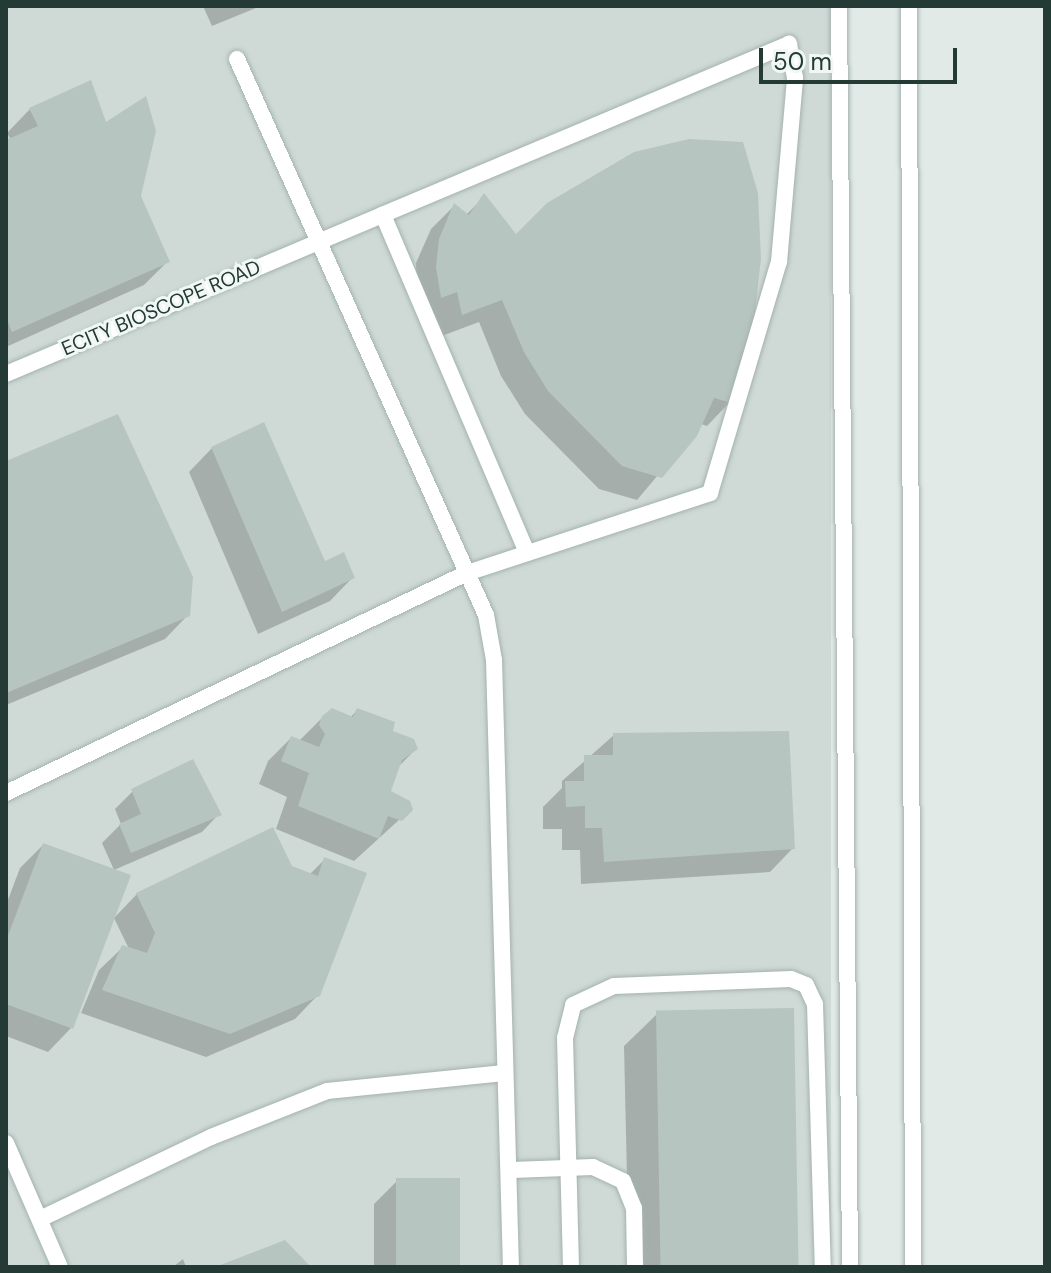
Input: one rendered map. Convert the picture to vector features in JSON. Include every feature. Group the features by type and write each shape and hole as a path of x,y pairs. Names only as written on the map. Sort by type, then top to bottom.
{"lane":[{"path":"839,6 850,1267"},
{"path":"909,6 913,1267"},
{"name":"ECITY BIOSCOPE ROAD","path":"6,374 789,44 795,78 779,262 710,493 527,553"},
{"path":"237,59 316,243 486,615 494,660 504,1073 512,1170 511,1267"},
{"path":"6,793 467,573 527,553 383,215"},
{"path":"571,1267 571,1167 565,1027 581,997 614,986 791,979 806,985 815,1004 823,1267"},
{"path":"40,1219 211,1137 327,1091 504,1073"},
{"path":"6,1143 60,1267"},
{"path":"512,1170 571,1167 611,1172 631,1193 635,1267"}],"shaded area":[{"path":"6,6 831,6 831,1267 6,1267"}],"building":[{"path":"91,80 106,122 146,96 156,131 141,196 170,262 12,332 6,317 6,140 38,126 29,108"},
{"path":"689,139 743,142 758,193 761,259 752,337 732,403 714,398 697,436 662,478 622,466 548,391 524,352 502,300 462,315 457,292 441,298 436,267 439,239 454,203 469,215 484,193 516,234 547,203 634,152"},
{"path":"118,414 193,577 190,616 6,693 6,461"},
{"path":"264,422 325,561 344,552 355,578 282,612 211,447"},
{"path":"332,708 353,717 357,708 395,722 393,731 414,739 418,749 402,760 391,791 410,801 413,810 402,821 388,816 379,839 298,806 309,773 281,761 291,736 319,747 325,734 319,725 322,716"},
{"path":"789,731 795,849 604,862 602,828 585,828 585,806 566,807 565,781 584,781 584,755 613,755 613,733"},
{"path":"193,759 222,815 131,853 119,824 141,814 131,789"},
{"path":"273,827 292,866 318,876 324,857 367,873 320,996 230,1034 102,990 122,945 147,953 155,933 136,893"},
{"path":"43,843 131,875 73,1029 6,1004 6,941"},
{"path":"794,1008 799,1267 660,1267 656,1010"},
{"path":"396,1178 460,1178 460,1267 396,1267"},
{"path":"285,1240 311,1267 215,1267"}]}
